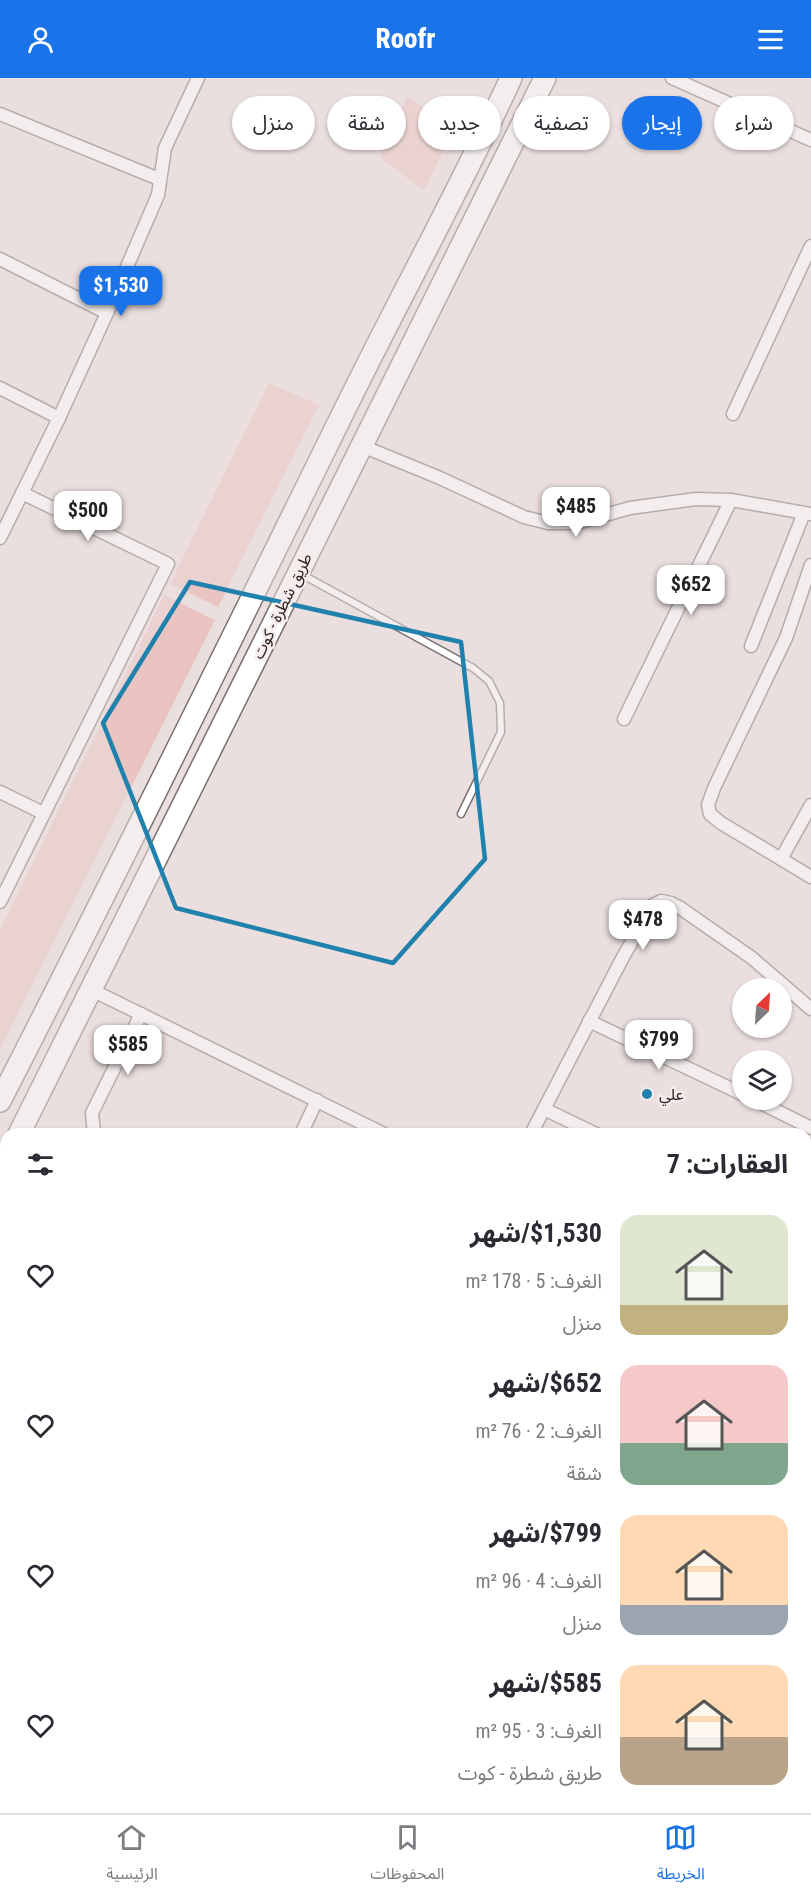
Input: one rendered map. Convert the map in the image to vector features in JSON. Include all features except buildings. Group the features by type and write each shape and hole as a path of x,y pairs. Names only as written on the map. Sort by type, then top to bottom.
{"highway":[{"path":"492,96 493,78"},
{"name":"طريق شطرة - كوت","path":"501,99 511,78"},
{"name":"طريق شطرة - كوت","path":"22,1128 545,78"},
{"name":"طريق شطرة - كوت","path":"0,1101 371,356 477,150"},
{"path":"79,946 107,960"}],"street":[{"path":"0,538 107,312 158,195 165,148 198,78"},
{"path":"672,78 811,140"},
{"path":"0,114 159,180"},
{"path":"733,414 811,246"},
{"path":"0,259 107,312"},
{"path":"0,388 58,418"},
{"path":"362,446 440,478 524,517 548,523 577,523 630,508 696,499 731,500 807,514 752,646"},
{"path":"0,902 168,564 22,493"},
{"path":"624,718 731,500"},
{"path":"811,566 786,638 708,805 710,814 721,823 811,877"},
{"path":"0,792 43,813"},
{"path":"781,859 807,822 811,805"},
{"path":"534,1128 622,957 653,905 661,901 678,907 752,958 811,1009"},
{"path":"92,990 372,1128"},
{"path":"94,1128 93,1113 141,1014"},
{"path":"589,1022 732,1089"},
{"path":"304,1128 317,1100"},
{"path":"544,1109 584,1128"},
{"path":"775,1110 811,1128"}],"lane":[{"path":"298,572 473,668 489,681 500,703 501,732 461,814"}],"highlighted area":[{"path":"190,582 461,642 485,859 393,963 176,908 103,723"}],"shaded area":[{"path":"407,97 418,104 418,150 444,150 424,190 380,158 384,150 406,150"},
{"path":"269,383 319,405 218,607 170,584"},
{"path":"164,595 215,620 0,1050 0,930"}],"place":[{"name":"علي","path":"647,1094"}]}
